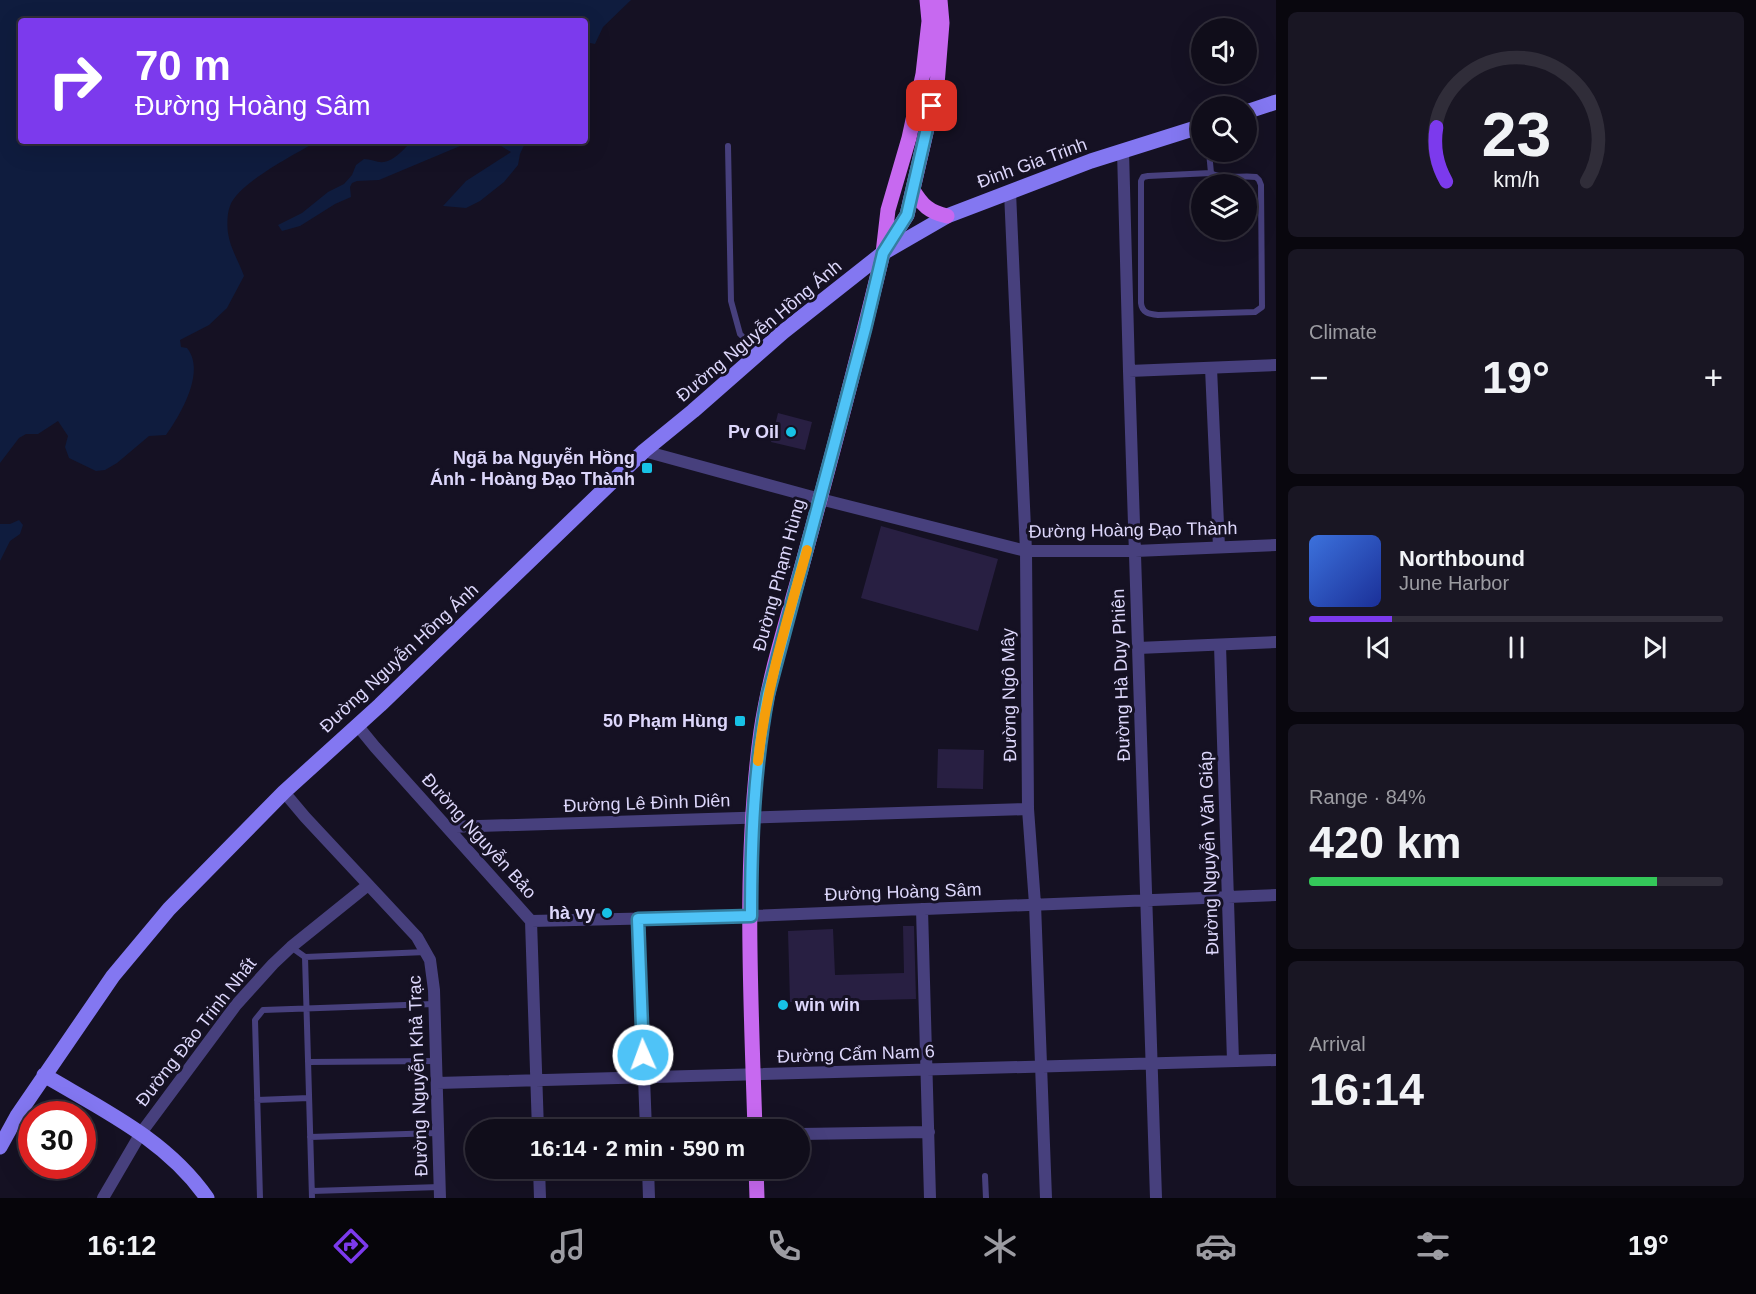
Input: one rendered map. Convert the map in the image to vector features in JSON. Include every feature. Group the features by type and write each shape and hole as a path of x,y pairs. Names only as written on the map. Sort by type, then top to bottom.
{"main road":[{"name":"Đường Phạm Hùng","path":"755,1119 751,916 753,818 761,732 768,694 883,253 888,210 909,138 923,74 929,21 927,0"},
{"name":"Đường Phạm Hùng","path":"883,253 907,215 937,86 942,23 940,0"},
{"path":"913,190 927,208 947,216"},
{"path":"756,1179 757,1198"}],"street":[{"path":"1257,108 1276,102"},
{"name":"Đinh Gia Trinh","path":"883,253 947,216 1123,151 1191,129"},
{"name":"Đường Hà Duy Phiên","path":"1123,151 1156,1198"},
{"name":"Đường Ngô Mây","path":"1010,192 1026,551 1028,809 1035,904 1046,1198"},
{"name":"Đường Nguyễn Hồng Ánh","path":"0,1147 44,1075 113,976 169,909 284,792 357,726 644,451 783,332 883,253"},
{"path":"1129,371 1276,365"},
{"path":"1212,368 1220,547"},
{"name":"Đường Hoàng Đạo Thành","path":"644,451 820,499 1026,551 1135,551 1276,545"},
{"path":"1138,648 1276,642"},
{"name":"Đường Nguyễn Văn Giáp","path":"1220,645 1233,1061"},
{"name":"Đường Nguyễn Bảo","path":"357,726 531,921 538,1119"},
{"name":"Đường Nguyễn Khả Trạc","path":"284,792 417,937 430,960 435,1004 440,1192"},
{"name":"Đường Lê Đình Diên","path":"448,827 1028,809"},
{"name":"Đường Đào Trinh Nhất","path":"103,1198 141,1132 236,1005 291,947 368,885"},
{"name":"Đường Hoàng Sâm","path":"531,921 751,916 1276,895"},
{"path":"922,909 930,1198"},
{"path":"638,919 646,1119"},
{"name":"Đường Cẩm Nam 6","path":"437,1083 1276,1060"},
{"path":"44,1075 141,1132 157,1144 194,1179 207,1198"},
{"path":"810,1134 929,1132"},
{"path":"539,1179 540,1198"},
{"path":"648,1179 649,1198"}],"lane":[{"path":"728,146 731,301 740,334 759,353"},
{"path":"1210,162 1211,173"},
{"path":"1211,173 1224,176 1252,176 1259,180 1262,197 1262,307 1254,312 1158,315 1145,312 1141,303 1141,181 1143,177 1148,176 1211,173"},
{"path":"291,947 305,957 426,952"},
{"path":"305,957 312,1195 440,1192"},
{"path":"260,1198 255,1020 262,1010 435,1004"},
{"path":"308,1062 436,1061"},
{"path":"257,1100 309,1098"},
{"path":"310,1137 438,1133"},
{"path":"985,1176 986,1198"}],"water":[{"path":"0,0 631,0 603,27 595,44 588,43 588,18 18,18 18,144 313,144 256,178 235,197 230,206 228,212 229,239 244,276 227,308 209,325 180,340 181,347 187,348 192,357 193,380 184,404 166,435 149,436 117,463 105,470 96,471 69,458 65,447 68,436 58,421 38,434 26,434 19,438 0,463"},
{"path":"409,144 465,144 379,180 352,183 351,197 335,204 300,226 282,231 278,225 302,213 328,192 344,184 352,175 356,165 364,159 384,162 399,154"},
{"path":"498,144 525,144 518,165 504,182 480,201 466,208 443,206 466,181 511,152"},
{"path":"19,520 23,525 20,534 10,541 0,561 0,524 10,524"}],"building":[{"name":"Pv Oil","path":"778,413 812,422 805,450 771,442"},
{"path":"881,526 998,559 978,631 861,598"},
{"path":"938,749 984,750 983,789 937,788"},
{"path":"903,926 914,926 916,999 790,1002 788,931 833,929 835,975 904,973"}],"slow traffic":[{"path":"758,761 761,732 776,659 807,550"}],"place":[{"name":"Pv Oil","path":"791,432"},
{"name":"Ngã ba Nguyễn Hồng Ánh - Hoàng Đạo Thành","path":"647,468"},
{"name":"50 Phạm Hùng","path":"740,721"},
{"name":"hà vy","path":"607,913"},
{"name":"win win","path":"783,1005"}],"route":[{"path":"643,1055 638,919 751,916 753,818 761,732 768,694 883,253 907,215 932,106"}]}
